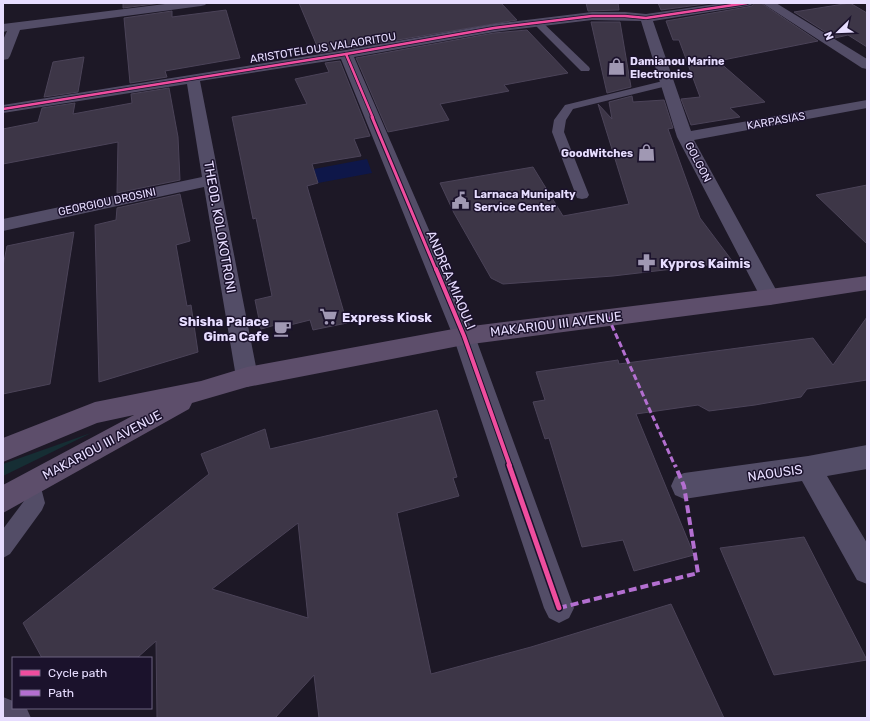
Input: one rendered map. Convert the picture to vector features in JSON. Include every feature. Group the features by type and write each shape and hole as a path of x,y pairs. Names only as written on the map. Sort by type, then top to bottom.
{"main road":[{"name":"MAKARIOU III AVENUE","path":"3,450 95,413 201,391 247,376 464,336 770,297 867,283"},
{"name":"MAKARIOU III AVENUE","path":"3,500 30,483 201,391"}],"street":[{"path":"3,56 9,27 200,3"},
{"name":"ARISTOTELOUS VALAORITOU","path":"3,109 346,54 494,28 592,16 623,9 646,18 740,3"},
{"path":"768,3 867,65"},
{"name":"GOLGON","path":"646,18 685,137 770,297"},
{"name":"ANDREA MIAOULI","path":"346,54 464,336 559,608"},
{"name":"THEOD. KOLOKOTRONI","path":"193,78 247,376"},
{"name":"KARPASIAS","path":"685,137 867,104"},
{"name":"GEORGIOU DROSINI","path":"3,225 212,180"},
{"name":"NAOUSIS","path":"684,486 808,468 867,457"},
{"path":"808,468 867,570"}],"lane":[{"path":"537,22 585,69"},
{"path":"582,195 558,132 560,120 570,107 667,83"},
{"path":"3,547 35,503 30,483"},
{"path":"3,709 18,718"}],"green space":[{"path":"91,433 3,476 3,464"}],"shaded area":[{"path":"367,159 372,173 318,183 314,169"}],"building":[{"path":"123,3 161,3 123,8"},
{"path":"299,3 501,3 517,20 320,53"},
{"path":"586,3 618,3 619,10 588,11"},
{"path":"658,3 712,3 661,10"},
{"path":"754,3 761,3 818,41 718,61 765,102 730,108 740,117 691,125 681,99 700,97 679,40 673,40 666,21 752,6"},
{"path":"850,3 867,13 867,47 848,35 835,38 794,12"},
{"path":"226,10 240,58 165,71 167,77 130,83 124,18 172,11 172,17"},
{"path":"591,22 620,22 631,87 607,93"},
{"path":"527,30 568,73 504,85 509,91 440,104 449,120 388,132 356,58 494,33"},
{"path":"84,57 78,92 44,97 53,62"},
{"path":"340,61 370,136 354,139 361,156 312,164 318,183 307,186 347,323 313,330 310,320 286,326 286,322 261,329 255,300 272,296 256,218 253,219 232,117 307,104 295,79 329,72 325,63"},
{"path":"169,88 178,137 180,180 117,193 118,142 3,164 3,129 38,122 42,108 75,103 73,114 132,103 131,94"},
{"path":"632,96 633,102 664,100 673,128 668,129 700,218 733,262 613,276 503,284 491,278 454,213 440,183 533,167 563,216 629,204 598,104 612,119 609,102"},
{"path":"867,185 867,244 816,195"},
{"path":"180,194 190,241 176,245 187,306 191,305 198,352 99,382 95,225 116,220 117,208"},
{"path":"74,232 50,384 3,394 3,266 7,246"},
{"path":"867,317 867,380 807,389 801,397 755,405 709,411 698,405 636,414 694,555 634,571 623,540 582,547 549,438 545,439 533,402 545,400 536,372 618,360 619,364 813,338 833,365"},
{"path":"437,410 457,477 453,478 459,496 397,513 431,674 531,647 671,604 724,718 319,718 314,675 275,718 157,718 156,641 138,657 41,657 23,623 209,474 201,454 265,429 270,449","holes":["298,523 308,618 212,589"]},
{"path":"804,537 867,660 774,675 720,548"}],"marked path":[{"path":"559,608 698,573 684,486 608,317"}],"cycle path":[{"path":"3,109 346,54 494,28 592,16 625,16 646,18 747,3"},
{"path":"346,54 464,336 559,608"}],"place":[{"name":"Damianou Marine Electronics","path":"617,67"},
{"name":"GoodWitches","path":"646,153"},
{"name":"Larnaca Munipalty Service Center","path":"461,200"},
{"name":"Kypros Kaimis","path":"647,263"},
{"name":"Express Kiosk","path":"329,317"},
{"name":"Shisha Palace Gima Cafe","path":"282,328"}]}
